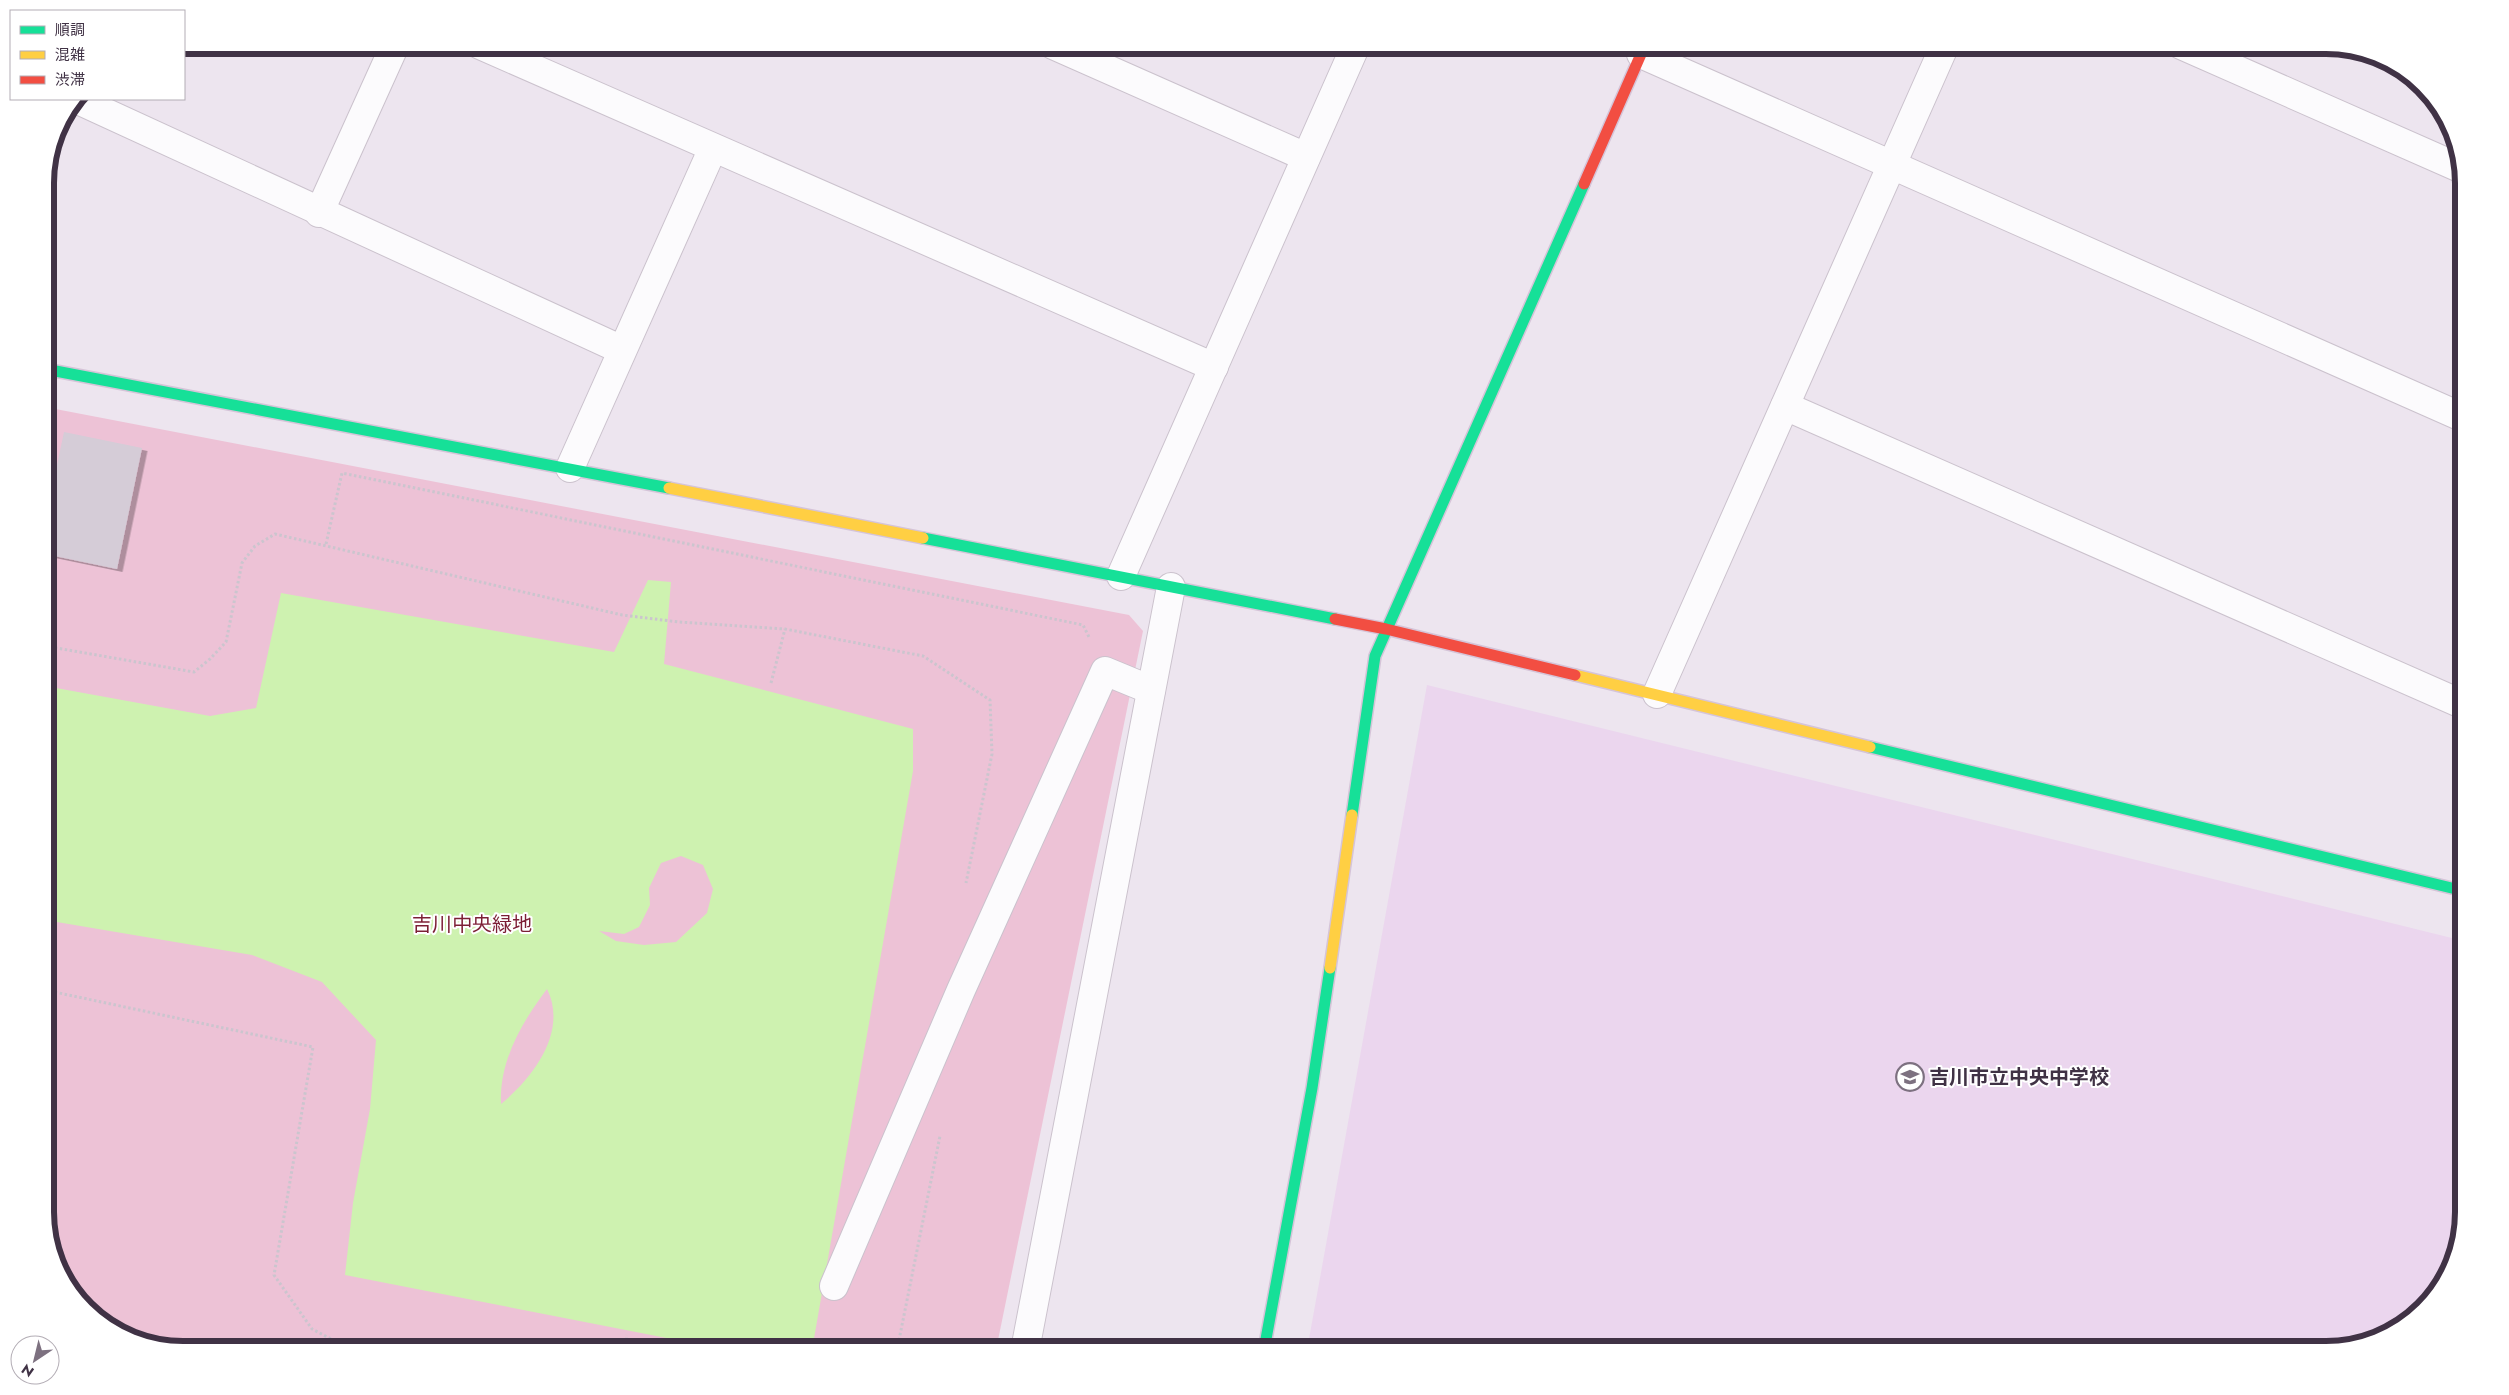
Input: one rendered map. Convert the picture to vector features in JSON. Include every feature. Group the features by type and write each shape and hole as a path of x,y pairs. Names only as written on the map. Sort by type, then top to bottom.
{"street":[{"path":"319,213 391,54"},
{"path":"500,54 1214,368"},
{"path":"1072,54 1306,157"},
{"path":"1121,576 1352,54"},
{"path":"1266,1341 1312,1088 1375,656 1641,54"},
{"path":"1654,54 1892,164 2455,414"},
{"path":"1657,694 1941,54"},
{"path":"2201,54 2454,165"},
{"path":"84,101 113,107 319,213 622,350"},
{"path":"570,468 714,148"},
{"path":"54,371 570,468 1386,628 2455,889"},
{"path":"1785,406 2455,701"},
{"path":"1027,1341 1171,586"},
{"path":"834,1286 960,990 1105,671 1151,690"}],"path":[{"path":"326,544 342,474 1083,625 1105,671"},
{"path":"54,648 194,672 226,642 242,563 255,546 275,534 326,544 622,614 679,622 785,629 923,656 990,700 992,754 965,891"},
{"path":"771,683 785,629"},
{"path":"54,992 313,1047 274,1275 312,1329 335,1341"},
{"path":"899,1341 940,1135"},
{"path":"626,1341 627,1335"}],"shaded area":[{"path":"648,580 671,582 664,664 913,729 913,771 814,1341 682,1341 345,1275 353,1203 370,1109 376,1040 322,982 252,955 54,922 54,688 210,716 256,708 281,593 614,652","holes":["681,856 703,865 713,889 707,913 676,942 644,945 616,941 599,931 624,934 639,927 650,905 649,888 661,863","547,989 552,1005 553,1021 550,1037 544,1052 536,1067 525,1081 501,1104 501,1088 508,1057 529,1015"]},
{"name":"吉川市立中央中学校","path":"1427,685 2455,939 2455,1212 2451,1246 2438,1277 2418,1304 2391,1324 2360,1337 2326,1341 1309,1341"}],"green space":[{"name":"吉川中央緑地","path":"54,409 1129,615 1143,631 998,1341 166,1340 149,1337 133,1331 104,1315 91,1304 71,1277 58,1246 54,1221"}],"building":[{"path":"64,432 142,448 117,569 54,556 54,479"}],"traffic: fast":[{"path":"1352,815 1375,656 1584,184"},
{"path":"54,371 669,488"},
{"path":"923,538 1335,619"},
{"path":"1870,747 2455,889"},
{"path":"1266,1341 1312,1088 1330,968"}],"traffic: slow":[{"path":"669,488 923,538"},
{"path":"1575,675 1870,747"},
{"path":"1330,968 1352,815"}],"traffic: jam":[{"path":"1584,184 1641,54"},
{"path":"1335,619 1386,629 1575,675"}],"place":[{"name":"吉川市立中央中学校","path":"1910,1077"}]}
